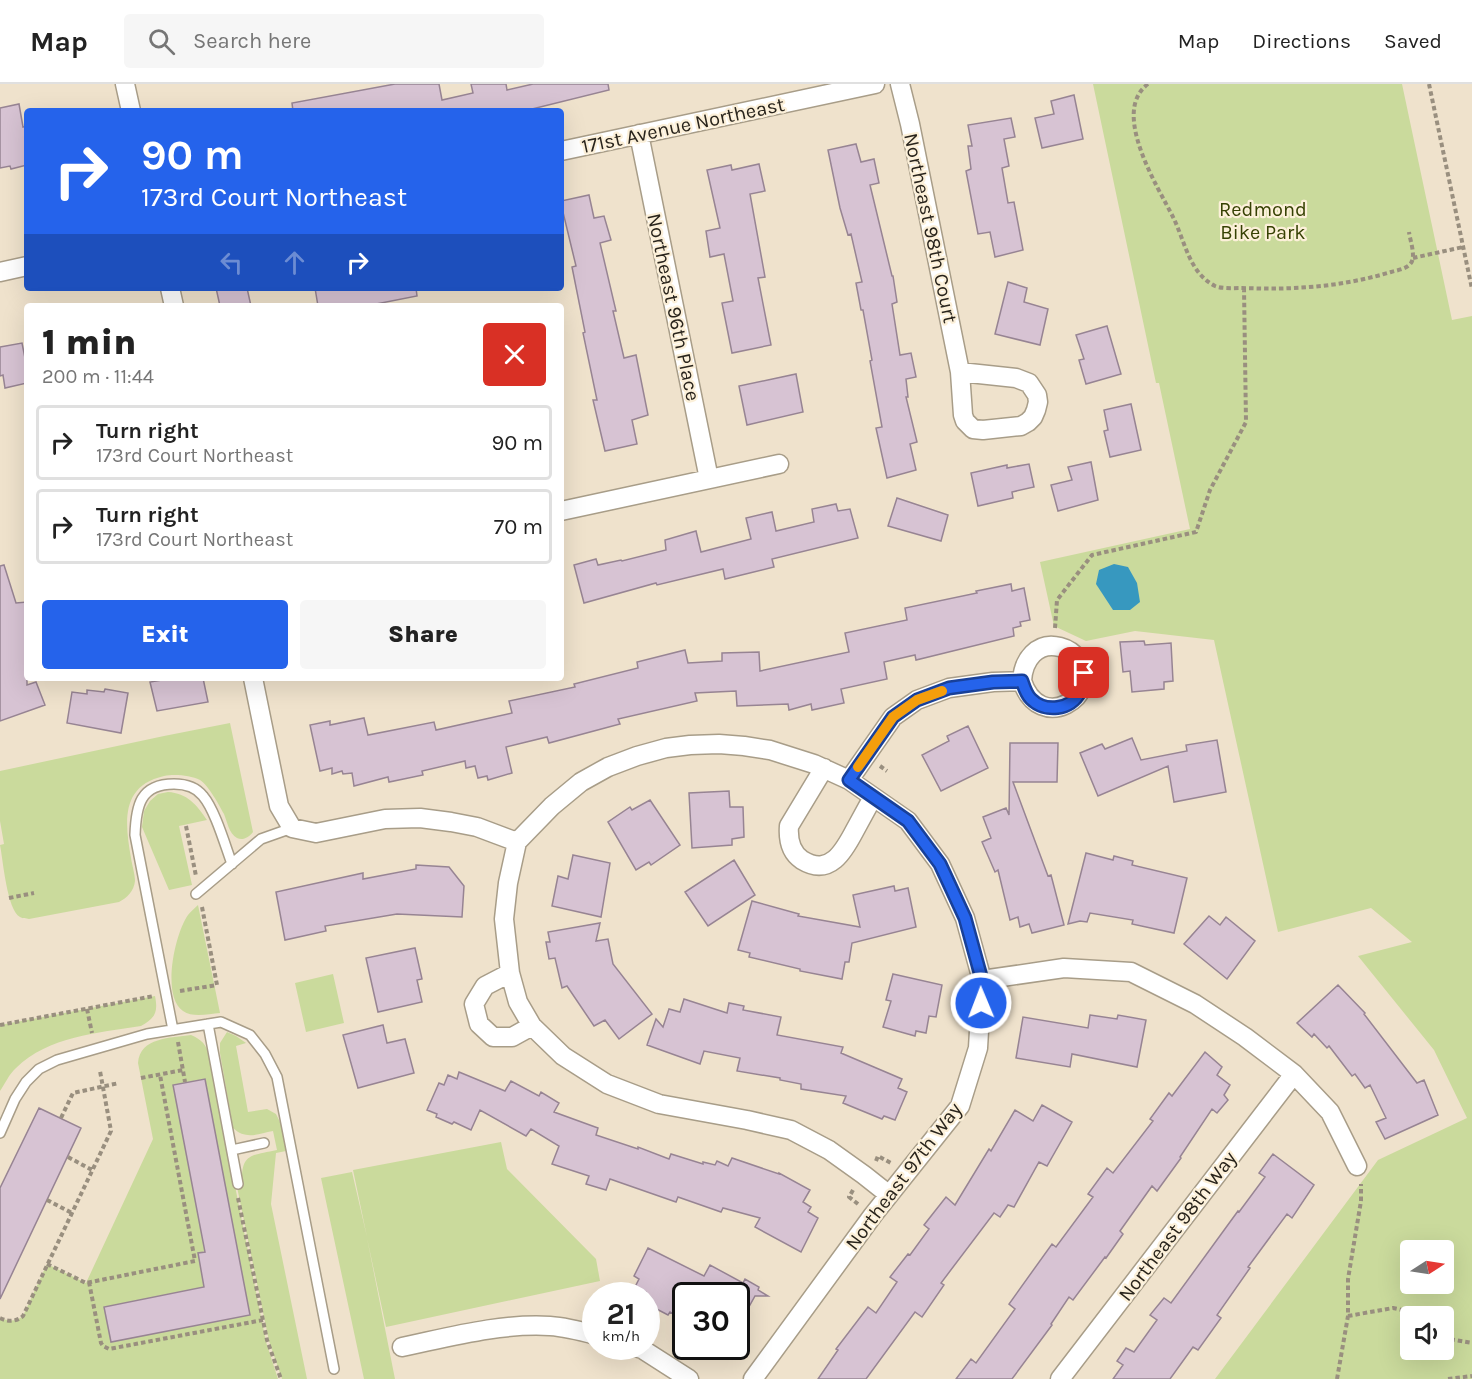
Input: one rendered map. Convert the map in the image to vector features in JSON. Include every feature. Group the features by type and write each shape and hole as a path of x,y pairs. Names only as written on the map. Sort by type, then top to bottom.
{"street":[{"path":"125,84 130,108"},
{"name":"171st Avenue Northeast","path":"564,150 875,84"},
{"name":"Northeast 98th Court","path":"900,84 960,372 963,416 968,426 983,430 1021,426 1033,417 1038,402 1037,395 1029,383 1016,378 960,372"},
{"name":"Northeast 96th Place","path":"639,134 709,479"},
{"path":"0,272 24,267"},
{"path":"564,510 779,464"},
{"path":"1049,646 1068,650 1076,656 1084,673 1084,682 1075,700 1058,708 1039,705 1031,699 1022,681 1026,662 1040,649 1049,646"},
{"path":"254,681 279,806 292,828 316,833 385,819 420,818 477,827 517,842 508,883 504,919 510,973 518,1002 532,1026 563,1056 607,1084 659,1104 791,1130 829,1150 888,1194"},
{"path":"849,780 893,717 917,700 949,688 1022,681"},
{"name":"Northeast 97th Way","path":"517,842 552,806 581,782 608,767 637,756 666,748 690,745 719,744 770,750 814,764 849,780 908,821 940,864 965,918 982,980 978,1048 960,1106 888,1194 753,1379"},
{"path":"824,768 789,826 789,843 798,857 805,862 821,865 837,859 843,853 873,797"},
{"path":"982,980 1064,968 1131,972 1195,1004 1245,1037 1294,1074 1330,1113 1357,1166"},
{"path":"510,973 485,986 474,1004 478,1024 493,1037 512,1037 532,1026"},
{"name":"Northeast 98th Way","path":"1060,1379 1294,1074"},
{"path":"402,1347 481,1330 508,1327 550,1326 582,1332"},
{"path":"659,1360 689,1379"}],"lane":[{"path":"174,1030 135,834 136,815 144,796 152,788 163,784 190,786 203,795 214,816 232,864"},
{"path":"196,894 261,839 292,828"},
{"path":"0,1133 15,1099 26,1083 39,1069 57,1060 147,1034 221,1022 250,1035 265,1053 277,1077 334,1369"},
{"path":"208,1024 238,1185"},
{"path":"232,1150 264,1143"}],"path":[{"path":"1136,84 1142,89"},
{"path":"1149,84 1142,89 1135,105 1134,125 1139,146 1154,184 1174,219 1192,264 1216,287 1290,290 1371,279 1410,265 1413,258 1409,232"},
{"path":"1429,84 1463,247 1469,264 1472,289"},
{"path":"1413,258 1463,247"},
{"path":"1054,646 1057,600 1092,555 1196,532 1210,490 1246,422 1244,288"},
{"path":"186,826 196,879"},
{"path":"9,898 34,893"},
{"path":"173,993 217,985 202,907"},
{"path":"0,1025 155,996"},
{"path":"87,1009 92,1033"},
{"path":"174,1030 185,1082"},
{"path":"141,1078 183,1070"},
{"path":"0,1318 8,1321 23,1316 111,1131 100,1071"},
{"path":"47,1264 86,1283 197,1261 160,1075"},
{"path":"61,1118 73,1092 119,1083"},
{"path":"68,1157 92,1170"},
{"path":"1337,1379 1348,1316 1348,1279 1361,1201 1360,1173 1357,1166"},
{"path":"238,1198 267,1340 280,1379"},
{"path":"47,1200 72,1213"},
{"path":"89,1282 101,1343 110,1349 263,1320"},
{"path":"1348,1316 1392,1308 1400,1310"},
{"path":"1454,1340 1472,1343"},
{"path":"1448,1379 1472,1376"}],"green space":[{"name":"Redmond Bike Park","path":"1093,84 1402,84 1452,320 1472,316 1472,1379 1215,1379 1378,1160 1467,1118 1434,1050 1358,956 1412,942 1371,908 1278,932 1214,640 1135,631 1086,641 1054,626 1040,562 1190,529 1159,383 1156,383"},
{"path":"230,723 253,832 250,835 241,839 234,836 217,801 200,780 182,775 164,776 139,788 129,808 127,832 135,881 132,891 127,896 119,902 29,919 21,918 16,913 9,895 0,845 4,844 0,821 0,771"},
{"path":"168,792 186,797 207,820 179,826 192,885 169,890 142,827 144,811 150,801 158,794"},
{"path":"198,905 220,1013 201,1015 187,1013 176,1003 173,992 172,964 179,935 188,915"},
{"path":"333,974 344,1023 306,1032 295,983"},
{"path":"155,996 155,1014 146,1023 141,1026 58,1042 29,1057 9,1076 0,1091 0,1025"},
{"path":"227,1032 246,1043 236,1046 248,1112 267,1109 276,1114 281,1124 286,1151 276,1153 271,1204 307,1379 282,1379 269,1341 237,1187 242,1185 243,1167 249,1158 277,1150 273,1131 247,1135 233,1128 220,1053 220,1043"},
{"path":"191,1035 205,1045 209,1055 266,1342 278,1379 0,1379 0,1318 12,1320 23,1316 47,1264 86,1283 153,1139 138,1063 140,1054 144,1048 158,1040","holes":["204,1079 250,1315 104,1307 204,1287 198,1253 205,1251 173,1085"]},
{"path":"501,1142 507,1169 596,1259 600,1281 582,1282 582,1285 386,1327 367,1238 395,1379 364,1379 321,1178 352,1172 367,1237 353,1170"}],"water":[{"path":"1114,564 1128,567 1137,583 1140,602 1130,610 1113,610 1096,584 1099,570"}],"building":[{"path":"395,84 439,84 442,100 473,93 471,84 506,84 507,90 533,84 608,84 609,90 536,108 293,108 292,103"},
{"path":"1074,95 1083,139 1042,148 1035,118 1054,114 1051,101"},
{"path":"19,104 24,127 24,166 11,169 10,166 0,168 0,108"},
{"path":"1011,118 1015,137 1004,139 1009,166 1002,168 1008,203 1014,202 1023,250 995,257 990,232 978,234 966,171 971,169 968,146 972,146 968,125"},
{"path":"856,144 861,162 874,159 879,183 870,185 893,276 897,302 892,304 900,355 911,353 916,377 906,379 908,397 906,397 917,442 910,444 916,470 887,478 876,428 882,427 870,361 872,360 856,283 862,282 851,234 848,235 840,208 828,150"},
{"path":"759,164 765,191 750,194 765,277 758,278 771,345 732,353 722,303 733,301 724,254 710,257 706,231 720,228 707,170 731,165 732,170"},
{"path":"589,195 594,218 604,216 611,240 600,243 616,311 613,311 624,358 636,355 648,415 632,420 637,444 605,451 593,400 597,400 572,267 576,266 564,216 564,200"},
{"path":"1008,282 1027,288 1024,302 1048,309 1040,345 995,334"},
{"path":"217,291 248,291 250,303 219,303"},
{"path":"316,291 416,291 417,296 381,303 318,303"},
{"path":"1107,326 1121,374 1086,384 1079,360 1084,359 1076,335"},
{"path":"22,343 24,384 5,388 3,375 0,376 0,347"},
{"path":"796,374 803,412 747,425 739,386"},
{"path":"1131,404 1141,450 1110,457 1104,431 1108,430 1104,410"},
{"path":"1091,462 1098,500 1058,511 1051,485 1072,480 1068,467"},
{"path":"1029,464 1034,487 1012,492 1013,498 978,506 971,473 1007,465 1007,468"},
{"path":"897,498 948,515 941,541 888,526"},
{"path":"836,504 838,511 850,509 858,538 772,559 774,567 725,579 723,569 657,585 656,583 584,603 574,565 596,559 598,565 666,550 665,540 696,531 701,552 751,539 746,518 772,512 776,531 814,522 812,509"},
{"path":"4,565 16,603 24,602 24,681 27,681 27,685 36,682 45,705 0,721 0,566"},
{"path":"1011,584 1012,591 1024,588 1030,620 1020,622 1021,626 1013,628 1014,636 916,660 915,655 884,662 887,679 841,689 844,703 812,710 811,704 789,710 788,704 737,706 736,691 695,693 697,701 618,719 620,724 549,743 547,737 506,747 512,773 488,780 487,776 478,778 475,766 466,768 465,761 422,771 423,775 389,782 388,777 354,786 352,773 343,774 342,771 332,774 332,768 320,771 310,725 330,721 330,725 364,718 368,735 434,722 436,730 512,713 509,701 575,687 574,684 638,668 637,662 685,650 688,663 722,661 722,653 759,652 760,671 849,652 845,633 907,620 905,608"},
{"path":"1144,641 1145,645 1171,643 1173,681 1164,682 1164,689 1132,692 1130,671 1123,672 1120,642"},
{"path":"204,681 208,702 157,711 150,682"},
{"path":"105,689 128,693 121,733 67,723 72,692 87,694 87,690 104,692"},
{"path":"968,726 988,768 941,791 922,755 949,741 947,736"},
{"path":"1132,738 1141,760 1187,751 1186,745 1217,740 1226,792 1174,802 1168,766 1098,796 1080,753 1102,744 1105,749"},
{"path":"1010,743 1058,743 1057,782 1013,782 1048,876 1051,875 1064,925 1032,933 1029,924 1020,927 1018,917 1010,920 998,870 995,872 982,842 991,838 983,817 1006,808 1009,815"},
{"path":"729,791 730,807 743,807 744,837 732,839 732,845 692,848 689,793"},
{"path":"650,800 680,845 651,865 649,862 636,870 608,822 630,807 632,810"},
{"path":"1086,853 1113,860 1114,856 1133,861 1132,865 1187,878 1174,933 1132,924 1133,920 1090,913 1087,922 1068,924"},
{"path":"573,855 610,863 601,917 552,906 558,876 568,879"},
{"path":"734,860 755,895 708,926 685,892"},
{"path":"416,865 449,867 464,886 462,917 397,914 325,926 326,931 285,940 276,892 363,873 363,879 416,869"},
{"path":"894,886 895,891 908,888 916,927 852,943 849,962 845,962 842,979 800,971 800,969 749,957 750,953 738,950 752,901 799,914 798,916 860,927 853,895"},
{"path":"1209,916 1220,925 1226,917 1255,941 1227,979 1184,944"},
{"path":"600,923 596,941 608,939 613,964 652,1014 619,1039 605,1020 594,1026 567,986 562,988 555,958 549,959 546,942 550,942 548,932"},
{"path":"415,948 422,979 417,980 422,1002 378,1012 366,958"},
{"path":"893,974 942,985 936,1017 929,1016 926,1033 916,1031 915,1036 883,1027 891,1001 886,1000"},
{"path":"1338,985 1365,1013 1417,1083 1424,1080 1438,1115 1385,1139 1376,1122 1386,1118 1370,1085 1365,1088 1355,1074 1352,1076 1329,1046 1327,1048 1314,1034 1312,1037 1297,1023"},
{"path":"684,999 727,1013 729,1003 744,1006 743,1010 781,1017 777,1035 843,1047 841,1053 902,1079 898,1088 907,1092 895,1120 884,1116 882,1119 843,1103 846,1096 801,1089 801,1084 780,1080 780,1078 737,1071 740,1058 704,1051 700,1064 647,1045 656,1019 663,1027 669,1009 680,1012"},
{"path":"1090,1015 1117,1019 1118,1015 1146,1020 1137,1067 1072,1054 1070,1067 1016,1058 1023,1017 1088,1028"},
{"path":"383,1025 387,1043 405,1039 414,1073 358,1088 343,1035"},
{"path":"1205,1052 1222,1067 1217,1075 1230,1085 1224,1095 1228,1100 1217,1113 1212,1109 1157,1191 1152,1186 1120,1231 1123,1234 1106,1258 1073,1300 1069,1297 1052,1325 1012,1379 956,1379 971,1359 976,1363 1015,1309 1009,1304 1052,1244 1056,1247 1093,1197 1088,1194 1107,1168 1113,1173 1153,1121 1150,1119 1169,1093 1172,1096"},
{"path":"459,1072 505,1091 511,1081 539,1096 541,1092 559,1103 554,1112 598,1128 596,1135 669,1159 671,1154 703,1164 703,1162 715,1165 717,1161 728,1166 732,1158 779,1173 810,1190 803,1202 811,1207 808,1212 818,1218 801,1252 755,1227 760,1218 723,1208 721,1212 678,1197 676,1202 610,1179 606,1190 586,1184 589,1176 552,1164 559,1146 531,1129 526,1136 480,1110 471,1130 436,1117 437,1114 427,1110 439,1083 444,1085 448,1075 457,1079"},
{"path":"205,1079 250,1315 111,1342 104,1307 204,1287 198,1253 205,1252 173,1085"},
{"path":"1042,1105 1072,1122 1047,1166 1039,1162 1014,1207 1008,1205 1000,1217 994,1213 941,1283 944,1285 922,1317 915,1312 866,1379 818,1379 838,1350 836,1349 868,1307 876,1313 897,1282 890,1277 929,1229 924,1225 946,1197 955,1205 1015,1110 1033,1121"},
{"path":"39,1108 81,1128 0,1299 0,1188"},
{"path":"1273,1154 1314,1185 1292,1218 1287,1214 1248,1267 1250,1268 1217,1315 1221,1318 1198,1350 1193,1347 1170,1379 1113,1379 1123,1365 1117,1361 1126,1348 1134,1352 1157,1320 1150,1315 1164,1298 1171,1303 1265,1177 1259,1173"},
{"path":"648,1248 704,1276 710,1265 741,1282 672,1282 672,1313 670,1312 668,1315 660,1311 660,1282 638,1282 639,1279 634,1276"},
{"path":"745,1279 759,1287 758,1290 768,1296 755,1296 750,1305 750,1282 744,1282"}],"slow traffic":[{"path":"858,767 893,717 917,700 942,691"}],"route":[{"path":"981,1003 982,980 965,918 940,864 908,821 849,780 893,717 917,700 949,688 1022,681 1031,699 1039,705 1058,708 1075,700 1084,682 1084,673"}]}
